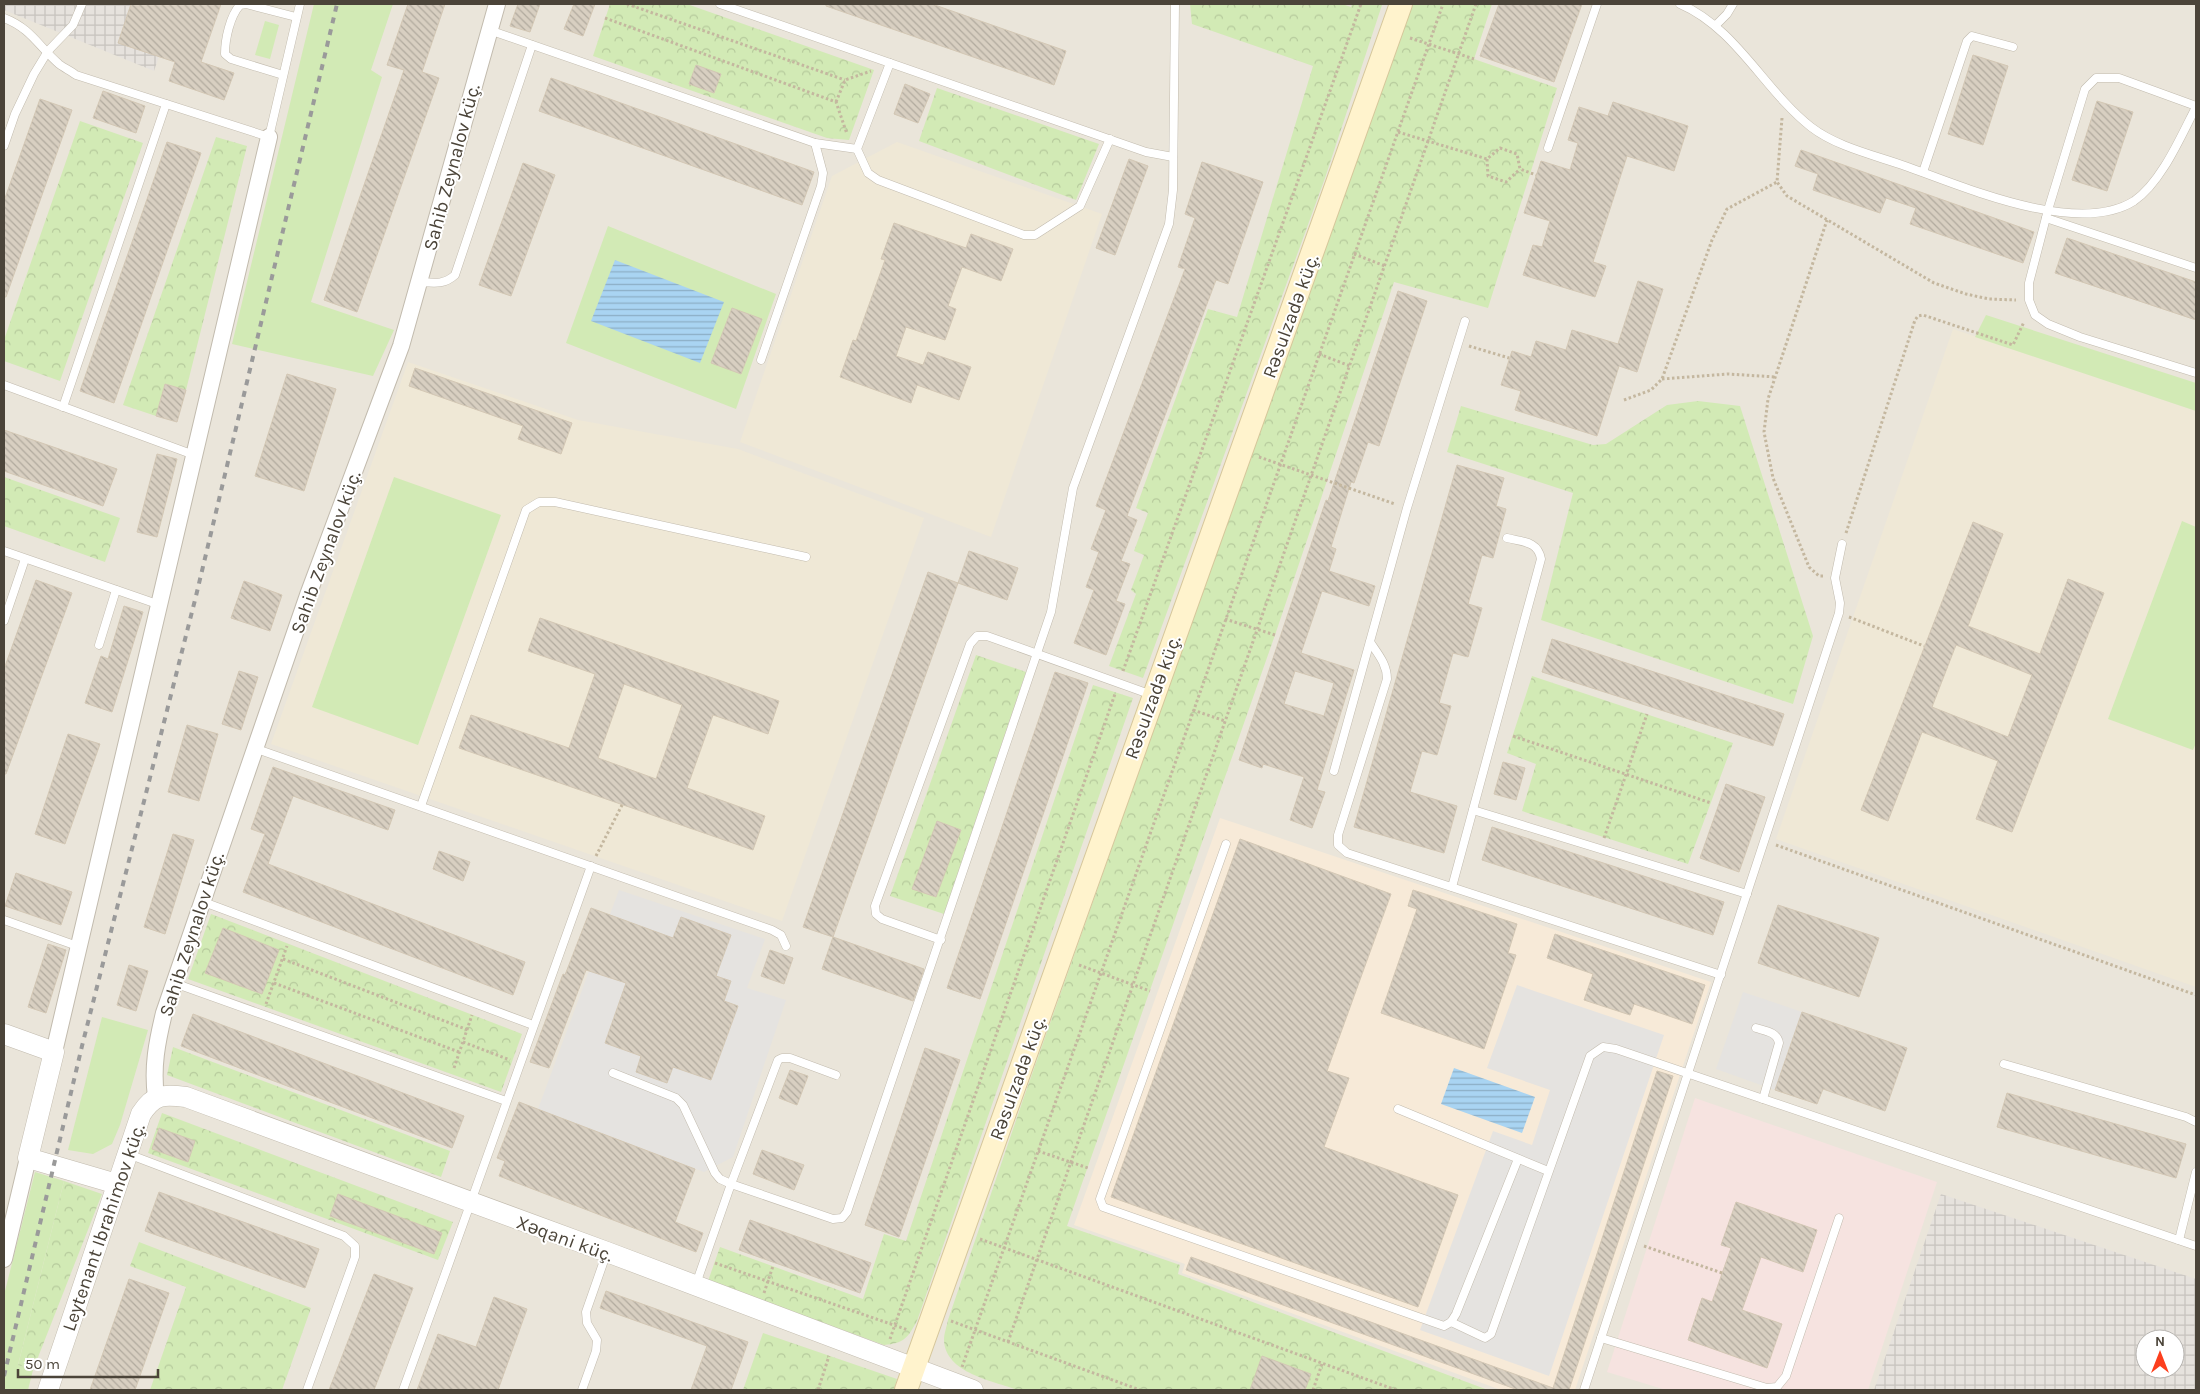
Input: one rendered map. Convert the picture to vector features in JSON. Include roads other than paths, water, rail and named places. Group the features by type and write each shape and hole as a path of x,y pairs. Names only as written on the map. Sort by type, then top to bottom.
{"main road":[{"name":"Rəsulzadə küç.","path":"906,1390 1401,4"}],"street":[{"name":"Sahib Zeynalov küç.","path":"156,1098 153,1075 155,1049 174,983 308,595 387,388 420,282 497,4"},
{"path":"4,1259 80,947 269,137"},
{"path":"4,1034 54,1052"},
{"name":"Xəqani küç.","path":"156,1098 169,1095 186,1098 607,1252 973,1390"},
{"name":"Leytenant Ibrahimov küç.","path":"48,1390 141,1114 147,1104 156,1098"},
{"path":"28,1158 117,1184"}],"lane":[{"path":"4,146 15,114 34,74 48,52 73,25 82,4"},
{"path":"283,76 231,59 226,54 226,46 235,11 240,5 246,4 296,17"},
{"path":"4,18 16,23 32,35 59,64 76,74 269,137 300,4"},
{"path":"720,4 1146,152 1173,157"},
{"path":"613,1073 676,1098 683,1105 714,1173 720,1179 833,1219 842,1218 847,1212 1038,654 1053,604 1073,488 1169,224 1173,190 1176,4"},
{"path":"1548,148 1597,4"},
{"path":"1680,4 1692,9 1716,25 1783,100 1811,127 1838,142 2196,268"},
{"path":"1716,25 1727,14 1733,4"},
{"path":"489,30 815,143 857,149"},
{"path":"1924,172 1967,41 1972,36 2013,47"},
{"path":"420,282 440,284 455,275 532,45"},
{"path":"890,63 857,149 868,173 878,180 1024,235 1035,235 1080,206 1110,139"},
{"path":"2047,214 2113,210 2134,200 2153,181 2176,146 2196,107 2119,78 2096,78 2084,89 2047,214 2029,283 2029,300 2035,315 2048,324 2080,337 2196,373"},
{"path":"63,407 166,104"},
{"path":"761,360 821,186 823,173 815,143"},
{"path":"1334,771 1407,508 1465,321"},
{"path":"4,385 194,455"},
{"path":"421,806 526,510 539,502 555,502 806,557"},
{"path":"1452,887 1541,559 1540,550 1536,546 1507,538"},
{"path":"1584,1390 1634,1243 1839,613 1840,603 1835,578 1842,544"},
{"path":"4,551 160,604"},
{"path":"4,621 26,559"},
{"path":"99,645 116,590"},
{"path":"941,940 882,919 876,914 875,906 970,644 977,636 987,636 1153,696"},
{"path":"1370,642 1383,661 1387,671 1387,679 1338,835 1338,845 1347,852 1721,975"},
{"path":"254,748 772,930 781,936 786,946"},
{"path":"1473,810 1747,894"},
{"path":"1226,844 1100,1199 1103,1207 1444,1326 1451,1322 1518,1158"},
{"path":"403,1390 472,1204 506,1101 591,866"},
{"path":"201,901 533,1025"},
{"path":"4,920 80,947"},
{"path":"174,983 506,1101"},
{"path":"1756,1028 1773,1033 1778,1037 1779,1043 1763,1099"},
{"path":"1451,1322 1485,1338 1491,1334 1590,1056 1603,1047 1763,1099 2196,1246"},
{"path":"695,1286 778,1060 790,1058 836,1075"},
{"path":"2004,1064 2186,1117 2196,1122"},
{"path":"1398,1109 1548,1171"},
{"path":"127,1154 344,1236 355,1246 355,1257 307,1390"},
{"path":"2179,1240 2196,1172"},
{"path":"1602,1338 1767,1388 1777,1387 1786,1376 1839,1218"},
{"path":"582,1390 596,1351 597,1340 588,1323 586,1312 607,1252"}],"water":[{"path":"615,260 724,302 700,363 591,321"},
{"path":"1454,1068 1535,1097 1522,1133 1441,1104"}],"railway":[{"path":"4,1376 82,1046 196,596 337,4"}]}
